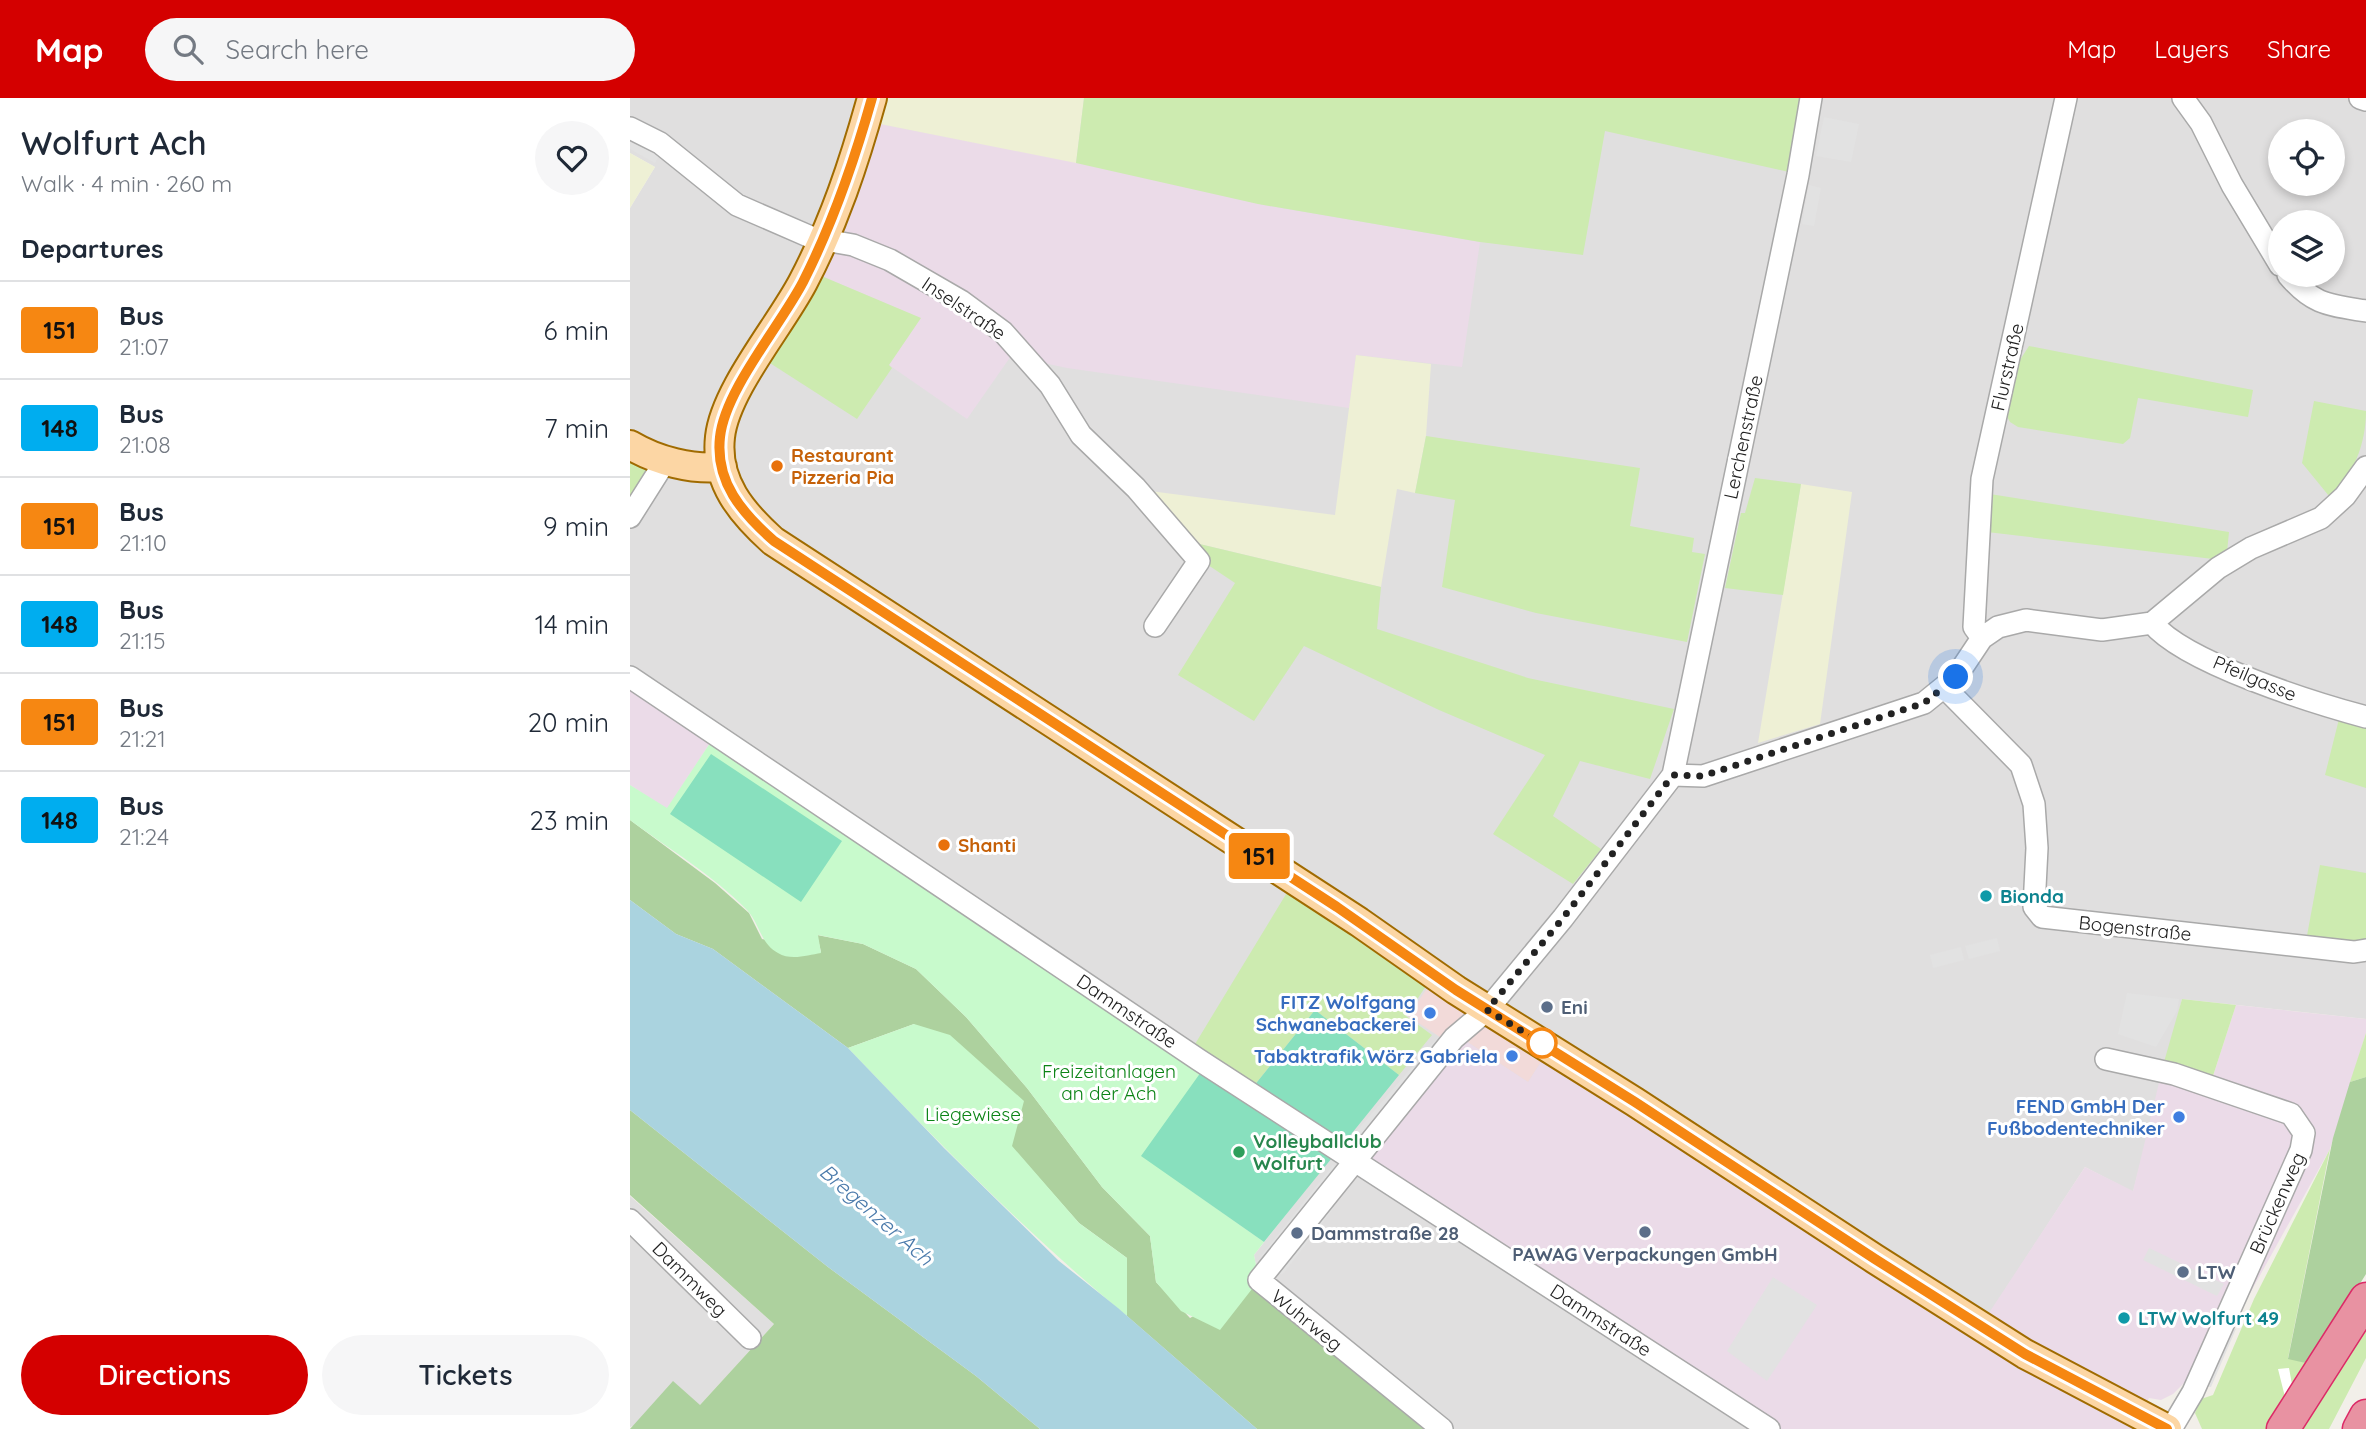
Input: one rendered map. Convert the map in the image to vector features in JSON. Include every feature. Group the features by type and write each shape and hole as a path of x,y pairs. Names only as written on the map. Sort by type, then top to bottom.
{"highway":[{"path":"2283,1429 2366,1299"},
{"path":"2359,1429 2366,1416"}],"main road":[{"path":"872,98 854,164 823,241 796,294 734,395 720,435 727,486 740,508 774,541 1337,907 1487,1010 1635,1102 2025,1354 2169,1429"},
{"path":"630,445 671,461 691,451 721,457"}],"street":[{"name":"Lerchenstraße","path":"1673,775 1793,202 1811,98"},
{"name":"Flurstraße","path":"1982,638 1974,627 1982,479 2066,98"},
{"path":"2183,98 2201,124 2232,185 2268,245"},
{"path":"2360,98 2366,100"},
{"name":"Inselstraße","path":"630,128 660,143 737,205 823,241 853,245 890,260 961,301 1003,332 1031,360 1081,435 1136,488 1199,561 1155,626"},
{"path":"2298,287 2304,294 2323,304 2366,311"},
{"path":"630,517 671,461"},
{"path":"1356,1163 1454,1038 1487,1010 1563,918 1673,775 1703,776 1924,703 1956,677 1982,638 1998,627 2026,620 2102,630 2152,623 2229,561 2251,548 2321,518 2345,496 2366,467"},
{"name":"Pfeilgasse","path":"2152,623 2169,641 2242,675 2300,697 2366,717"},
{"name":"Dammstraße","path":"630,677 1356,1163 1769,1429"},
{"name":"Bogenstraße","path":"1945,688 2021,765 2034,804 2037,848 2034,907 2042,917 2354,953 2366,950"},
{"name":"Brückenweg","path":"2106,1059 2174,1074 2291,1114 2304,1133 2301,1150 2209,1356 2169,1429"},
{"name":"Wuhrweg","path":"1356,1163 1259,1280 1442,1429"},
{"name":"Dammweg","path":"630,1220 750,1338"}],"shaded area":[{"path":"630,98 2366,98 2366,1019 2182,999 2133,1192 2085,1167 1982,1325 1455,1047 1768,1429 1440,1429 1259,1280 1254,1255 1338,1149 630,677 630,208 655,167 630,153"},
{"path":"1824,117 1859,124 1851,162 1816,156"},
{"path":"870,122 1102,167 1259,204 1480,242 1462,367 1356,355 1349,408 1067,368 1011,356 967,419 889,365 920,318 812,272"},
{"path":"630,134 661,152 655,163 630,149"},
{"path":"1809,185 1821,188 1814,226 1802,224"},
{"path":"630,678 716,734 667,809 630,785"},
{"path":"1997,938 2000,951 1969,959 1965,946"},
{"path":"1961,947 1964,960 1933,968 1930,955"},
{"path":"1437,974 1550,1048 1528,1082 1463,1039 1455,1047 1408,1016"},
{"path":"2127,993 2179,999 2177,1011 2156,1047 2118,1034"},
{"path":"2236,1005 2366,1019 2366,1033 2330,1149 2248,1297 2229,1290 2186,1381 2173,1394 2161,1400 2149,1398 2135,1426 2139,1429 1767,1429 1359,1159 1463,1039 1528,1082 1550,1048 1981,1325 2085,1167 2133,1191 2164,1062 2212,1079"},
{"path":"1438,1037 1447,1043 1360,1148 1349,1140"},
{"name":"Dammstraße 28","path":"1333,1165 1343,1173 1324,1199 1334,1208 1282,1275 1260,1257"},
{"path":"630,1196 774,1324 700,1405 630,1427"},
{"name":"LTW","path":"2149,1248 2224,1284 2217,1296 2143,1260"},
{"path":"1773,1277 1817,1305 1767,1381 1727,1351"},
{"path":"2231,1327 2236,1329 2211,1387 2206,1386"}],"green space":[{"path":"876,98 1084,98 1076,163 870,122"},
{"path":"1084,98 1805,98 1789,172 1605,131 1583,255 1480,242 1258,204 1076,163"},
{"path":"630,153 655,167 630,208"},
{"path":"812,272 921,318 889,365 892,368 857,419 762,358"},
{"path":"2029,346 2253,390 2248,417 2138,398 2130,438 2123,444 2018,427 2010,422 2005,413 2018,363"},
{"path":"1356,355 1431,364 1426,436 1415,493 1397,489 1381,587 1187,541 1142,490 1335,515"},
{"path":"2314,401 2366,411 2364,435 2357,458 2345,479 2329,496 2302,463"},
{"path":"1426,436 1640,468 1630,526 1694,538 1692,552 1705,554 1687,642 1536,613 1442,587 1455,500 1415,493"},
{"path":"630,447 666,460 630,517"},
{"path":"1755,478 1801,484 1783,595 1725,588 1741,513 1745,513"},
{"path":"1801,484 1852,492 1820,724 1758,743"},
{"path":"1990,494 2229,532 2227,552 2213,559 1987,532"},
{"path":"1187,541 1381,587 1377,629 1528,678 1674,709 1650,779 1580,761 1553,816 1601,849 1573,884 1493,834 1545,755 1439,710 1304,646 1254,721 1178,675 1235,583 1202,561"},
{"path":"2340,715 2366,721 2366,788 2325,775"},
{"name":"Freizeitanlagen an der Ach","path":"716,734 1206,1065 1183,1185 1264,1242 1254,1255 1259,1280 1220,1330 1181,1311 1156,1282 1150,1236 1102,1187 1027,1088 966,1017 916,969 863,944 818,935 821,953 794,957 778,953 767,944 751,915 734,897 630,820 630,785 667,808"},
{"path":"711,754 842,841 801,902 670,814"},
{"path":"630,820 715,883 749,913 762,939 821,952 817,935 863,944 916,969 966,1017 1027,1088 1102,1187 1150,1236 1156,1282 1190,1318 1259,1280 1440,1429 1257,1429 1127,1316 1127,1258 1079,1223 1011,1146 914,1024 848,1048 713,949 676,934 630,900"},
{"path":"2320,865 2366,873 2366,944 2306,941"},
{"path":"1294,881 1434,974 1406,1016 1432,1035 1399,1075 1315,1010 1249,1092 1189,1054"},
{"path":"2182,999 2236,1005 2212,1079 2164,1062"},
{"name":"Volleyballclub Wolfurt","path":"1315,1010 1399,1075 1264,1242 1141,1156 1206,1065 1249,1092"},
{"name":"Liegewiese","path":"914,1024 950,1035 1024,1101 1012,1146 1079,1223 1127,1258 1127,1316 1018,1220 848,1048"},
{"path":"2366,1033 2366,1077 2350,1082"},
{"path":"2366,1077 2366,1274 2310,1364 2288,1359 2333,1138 2350,1082"},
{"path":"630,1110 828,1267 976,1376 1040,1429 630,1429 673,1381 700,1405 774,1324 630,1195"},
{"path":"2330,1149 2288,1358 2310,1364 2271,1429 2202,1429 2195,1413 2201,1399 2213,1395 2254,1299"},
{"path":"2366,1316 2366,1358 2329,1429 2296,1429"}],"water":[{"name":"Bregenzer Ach","path":"630,900 676,934 713,949 848,1048 944,1148 1059,1261 1118,1308 1257,1429 1040,1429 976,1376 828,1267 630,1110"}],"pier":[{"path":"2289,1368 2302,1429 2293,1429 2278,1369"}],"bus line":[{"name":"151","path":"872,98 854,164 823,241 802,284 734,395 723,424 720,435 723,472 732,495 750,520 774,541 1337,907 1456,990 1706,1147 1875,1259 2025,1354 2167,1429"}],"place":[{"name":"Restaurant Pizzeria Pia","path":"777,466"},
{"name":"Shanti","path":"944,845"},
{"name":"Bionda","path":"1986,896"},
{"name":"Eni","path":"1547,1007"},
{"name":"FITZ Wolfgang Schwanebackerei","path":"1430,1013"},
{"name":"Tabaktrafik Wörz Gabriela","path":"1512,1056"},
{"name":"FEND GmbH Der Fußbodentechniker","path":"2179,1117"},
{"name":"Volleyballclub Wolfurt","path":"1239,1152"},
{"name":"PAWAG Verpackungen GmbH","path":"1645,1232"},
{"name":"Dammstraße 28","path":"1297,1233"},
{"name":"LTW","path":"2183,1272"},
{"name":"LTW Wolfurt 49","path":"2124,1318"}],"route":[{"path":"1542,1043 1487,1010 1563,918 1673,775 1703,776 1924,703 1956,677"}]}
